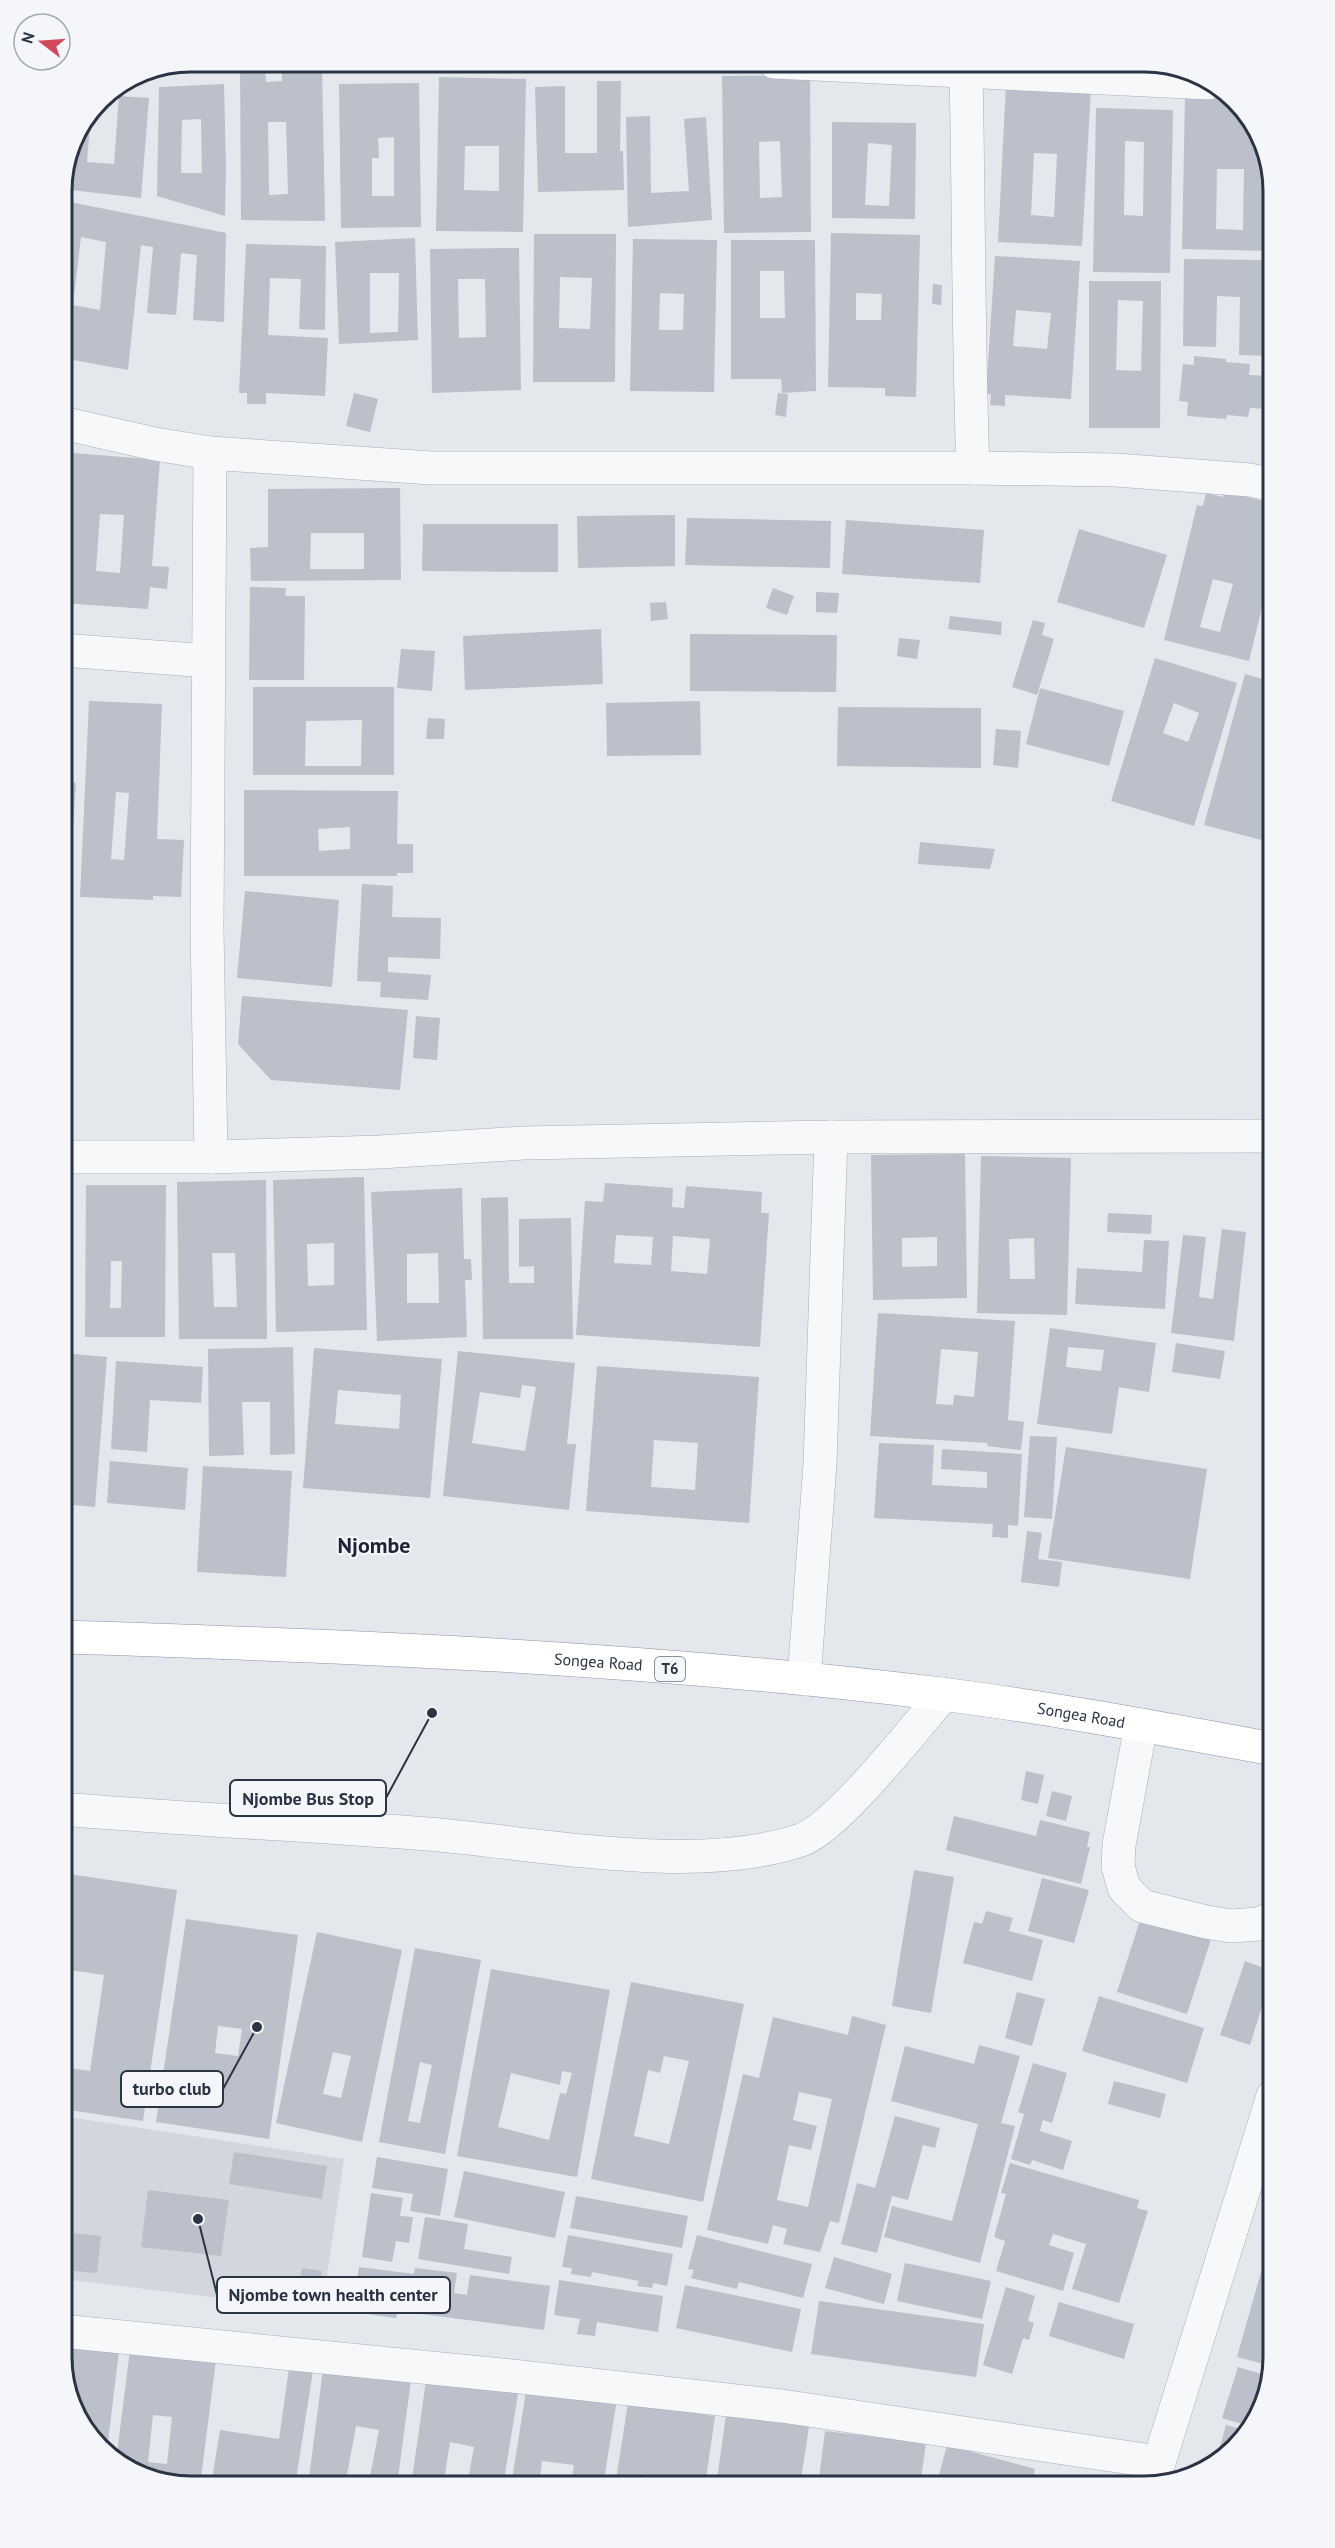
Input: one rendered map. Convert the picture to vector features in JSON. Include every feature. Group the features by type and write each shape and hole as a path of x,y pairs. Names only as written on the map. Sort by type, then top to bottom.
{"highway":[{"name":"Songea Road","path":"72,1637 370,1647 804,1679 944,1694 1263,1747"}],"street":[{"path":"972,468 966,72 1193,82"},
{"path":"72,425 155,444 210,453 431,468 1116,470 1263,483"},
{"path":"210,453 207,928 211,1157"},
{"path":"72,651 208,661"},
{"path":"72,1157 211,1157 380,1152 524,1143 831,1137 1263,1136"},
{"path":"804,1679 820,1464 831,1137"},
{"path":"72,1810 428,1834 632,1855 736,1855 804,1839 842,1810 944,1694"},
{"path":"1141,1725 1119,1845 1118,1866 1124,1888 1142,1906 1206,1922 1231,1926 1263,1922"},
{"path":"72,2332 782,2406 1155,2474 1263,2131"}],"shaded area":[{"path":"72,2118 344,2159 322,2310 72,2280"}],"building":[{"path":"240,72 265,72 266,82 282,81 282,72 322,72 325,221 241,220","holes":["268,122 286,122 288,194 269,195"]},
{"path":"810,75 811,232 724,233 722,76","holes":["780,141 782,197 760,198 759,142"]},
{"path":"439,77 526,79 523,232 436,231","holes":["465,146 499,146 499,191 464,190"]},
{"path":"597,81 621,81 620,151 623,151 624,190 538,192 535,87 565,86 565,153 597,153"},
{"path":"419,83 421,227 341,228 339,84","holes":["394,137 394,196 372,196 372,158 379,158 378,138"]},
{"path":"224,84 225,216 157,196 159,87","holes":["201,119 202,173 181,173 182,120"]},
{"path":"1006,84 1091,89 1082,246 998,242","holes":["1034,153 1057,154 1054,217 1031,215"]},
{"path":"1185,96 1216,97 1228,107 1247,132 1261,168 1263,251 1182,249","holes":["1217,169 1244,169 1243,230 1216,229"]},
{"path":"119,97 149,98 141,198 72,190 76,160 90,129 87,162 114,164"},
{"path":"1096,108 1173,110 1170,273 1093,272","holes":["1125,141 1144,142 1143,216 1124,215"]},
{"path":"650,116 651,193 689,191 684,119 706,117 712,220 628,227 626,117"},
{"path":"832,122 916,123 915,219 832,218","holes":["868,143 892,145 889,206 865,205"]},
{"path":"72,202 226,233 224,322 193,320 197,255 181,253 176,315 147,313 153,247 141,245 128,370 72,360","holes":["81,237 106,242 100,310 73,305"]},
{"path":"831,233 920,235 916,397 885,396 885,388 828,387","holes":["856,293 882,294 881,320 856,320"]},
{"path":"534,234 616,234 615,382 533,382","holes":["560,277 592,278 590,329 559,328"]},
{"path":"415,238 418,340 339,344 335,242","holes":["370,273 399,273 398,332 370,333"]},
{"path":"633,239 717,240 714,392 630,391","holes":["660,293 684,294 683,330 659,330"]},
{"path":"731,240 815,240 816,391 782,393 781,379 731,379","holes":["760,271 784,271 785,318 760,318"]},
{"path":"246,244 326,246 325,330 299,329 301,279 270,278 268,335 328,338 325,396 266,393 266,404 247,404 247,393 239,393"},
{"path":"519,248 521,390 432,393 430,249","holes":["458,279 485,279 486,337 459,338"]},
{"path":"995,256 1080,261 1071,399 1005,395 1005,406 990,405 991,394 986,394","holes":["1016,310 1051,313 1047,349 1013,346"]},
{"path":"1184,259 1263,260 1263,356 1239,355 1240,297 1217,296 1216,347 1183,346"},
{"path":"1089,281 1161,281 1160,428 1089,428","holes":["1118,300 1143,301 1141,371 1116,370"]},
{"path":"933,284 942,285 941,305 932,304"},
{"path":"1194,356 1250,364 1249,375 1263,376 1263,409 1250,408 1248,417 1227,415 1226,419 1187,416 1188,402 1179,401 1183,364 1194,365"},
{"path":"354,393 378,399 370,432 346,426"},
{"path":"778,393 788,394 786,417 775,415"},
{"path":"73,453 160,460 152,566 169,567 167,589 150,587 148,609 72,604","holes":["100,514 124,515 120,573 96,571"]},
{"path":"400,488 401,580 251,581 250,548 268,547 268,489","holes":["311,533 364,533 364,569 310,569"]},
{"path":"1224,492 1263,501 1263,603 1249,661 1164,640 1197,505 1203,506 1206,493 1223,497","holes":["1213,579 1233,584 1220,632 1200,627"]},
{"path":"675,515 675,566 578,568 577,516"},
{"path":"687,518 831,521 830,568 685,565"},
{"path":"846,520 984,530 980,583 842,574"},
{"path":"423,524 558,524 558,572 422,571"},
{"path":"1079,529 1167,555 1144,628 1057,602"},
{"path":"250,587 286,588 285,596 305,596 304,680 249,680"},
{"path":"773,588 794,596 787,615 766,608"},
{"path":"816,592 839,593 837,613 816,612"},
{"path":"666,602 668,619 651,621 650,603"},
{"path":"950,616 1002,622 1001,635 948,629"},
{"path":"1033,620 1045,623 1042,635 1054,639 1037,695 1012,687"},
{"path":"601,629 603,684 465,690 463,636"},
{"path":"690,634 837,635 836,692 690,691"},
{"path":"899,638 920,640 917,659 897,656"},
{"path":"401,649 435,651 432,691 397,688"},
{"path":"1155,658 1237,683 1194,826 1111,801","holes":["1174,703 1199,713 1188,742 1163,733"]},
{"path":"1245,674 1263,679 1263,840 1204,825"},
{"path":"253,687 394,687 394,775 253,775","holes":["362,720 361,766 305,766 306,721"]},
{"path":"1040,688 1124,711 1109,766 1026,744"},
{"path":"89,701 162,704 157,839 184,840 181,897 153,896 153,900 80,897","holes":["116,792 129,793 124,860 111,859"]},
{"path":"700,701 701,755 607,756 606,703"},
{"path":"838,707 981,708 981,768 837,766"},
{"path":"428,718 445,719 444,739 426,739"},
{"path":"996,729 1021,731 1018,768 993,765"},
{"path":"72,782 76,783 72,838"},
{"path":"244,790 398,791 397,844 413,844 413,873 397,873 397,876 244,876","holes":["350,827 350,849 319,851 318,829"]},
{"path":"920,842 995,849 990,869 918,864"},
{"path":"362,884 393,886 392,917 441,918 440,959 388,957 388,972 431,975 428,1000 380,997 381,982 357,981"},
{"path":"245,891 339,900 332,987 237,978"},
{"path":"242,996 408,1010 400,1090 271,1080 238,1044"},
{"path":"416,1016 440,1018 437,1060 413,1058"},
{"path":"965,1154 967,1298 873,1300 871,1155","holes":["937,1237 937,1266 902,1267 902,1238"]},
{"path":"981,1156 1071,1158 1067,1315 977,1313","holes":["1034,1238 1035,1279 1010,1279 1009,1239"]},
{"path":"364,1177 367,1330 276,1332 273,1180","holes":["334,1243 334,1285 308,1286 307,1244"]},
{"path":"266,1180 267,1339 179,1339 177,1182","holes":["212,1253 235,1253 237,1307 214,1307"]},
{"path":"605,1183 673,1188 672,1207 684,1208 686,1186 762,1192 761,1213 769,1213 760,1347 576,1335 585,1201 603,1202","holes":["616,1235 653,1237 651,1265 614,1263","673,1236 710,1239 707,1274 671,1271"]},
{"path":"86,1185 166,1185 165,1337 85,1337","holes":["111,1261 122,1261 121,1308 110,1308"]},
{"path":"462,1188 464,1259 471,1259 472,1280 465,1280 467,1337 377,1341 371,1192","holes":["438,1253 439,1303 407,1303 407,1254"]},
{"path":"508,1197 509,1283 534,1283 534,1266 519,1267 519,1219 571,1218 573,1339 483,1339 481,1198"},
{"path":"1108,1213 1152,1215 1151,1234 1107,1232"},
{"path":"1222,1229 1246,1232 1234,1341 1171,1333 1183,1235 1206,1237 1199,1297 1213,1299"},
{"path":"1144,1240 1169,1241 1165,1309 1075,1304 1077,1268 1142,1272"},
{"path":"878,1313 1015,1321 1008,1420 1024,1422 1021,1450 987,1446 988,1443 870,1436","holes":["941,1349 978,1352 974,1397 954,1395 953,1405 936,1404"]},
{"path":"1050,1328 1156,1343 1149,1392 1119,1387 1112,1434 1037,1424","holes":["1068,1347 1104,1350 1101,1371 1066,1367"]},
{"path":"1176,1343 1225,1351 1220,1379 1172,1372"},
{"path":"293,1347 295,1454 270,1455 270,1402 242,1402 244,1455 209,1456 208,1349"},
{"path":"314,1348 442,1359 430,1498 303,1488","holes":["338,1390 401,1395 399,1429 335,1424"]},
{"path":"458,1351 575,1363 567,1444 576,1444 569,1510 443,1496","holes":["522,1385 536,1387 525,1451 472,1443 480,1392 520,1398"]},
{"path":"72,1354 107,1357 95,1507 72,1505"},
{"path":"116,1361 203,1367 201,1403 150,1400 147,1452 111,1449"},
{"path":"597,1366 759,1377 749,1523 586,1511","holes":["654,1440 698,1443 695,1490 651,1487"]},
{"path":"1030,1436 1057,1437 1052,1519 1024,1517"},
{"path":"879,1443 934,1445 932,1485 987,1488 987,1472 941,1469 942,1449 1022,1454 1018,1526 1008,1525 1008,1538 992,1537 993,1524 874,1518"},
{"path":"1066,1447 1207,1469 1190,1579 1048,1558"},
{"path":"110,1461 188,1468 185,1510 107,1503"},
{"path":"203,1466 292,1471 286,1577 197,1572"},
{"path":"1027,1531 1042,1533 1038,1559 1062,1562 1059,1587 1021,1582"},
{"path":"1026,1771 1044,1775 1038,1804 1021,1800"},
{"path":"1052,1791 1072,1796 1066,1821 1046,1816"},
{"path":"954,1816 1036,1836 1040,1820 1090,1832 1087,1847 1090,1847 1081,1884 946,1850"},
{"path":"914,1870 954,1877 931,2013 892,2006"},
{"path":"72,1874 177,1890 143,2121 72,2110 72,2068 90,2071 104,1975 72,1970"},
{"path":"1042,1878 1089,1890 1074,1943 1028,1931"},
{"path":"986,1911 1013,1918 1009,1931 1043,1940 1032,1981 963,1963 974,1922 982,1924"},
{"path":"1143,1911 1213,1933 1187,2014 1117,1992"},
{"path":"186,1919 298,1935 269,2139 156,2122","holes":["218,2026 242,2029 238,2056 215,2053"]},
{"path":"317,1932 402,1950 362,2142 276,2123","holes":["333,2052 351,2056 341,2098 323,2094"]},
{"path":"415,1948 481,1960 445,2154 379,2142","holes":["420,2062 432,2065 420,2123 408,2121"]},
{"path":"1245,1961 1263,1967 1263,2003 1250,2045 1220,2035"},
{"path":"491,1969 610,1990 577,2177 457,2156","holes":["562,2071 572,2073 566,2094 560,2093 549,2140 498,2127 511,2073 560,2085"]},
{"path":"631,1982 744,2004 703,2202 591,2179","holes":["664,2056 689,2061 669,2144 634,2136 648,2070 660,2073"]},
{"path":"1017,1992 1045,1999 1032,2046 1005,2038"},
{"path":"1099,1996 1204,2028 1187,2083 1082,2051"},
{"path":"852,2016 886,2025 839,2223 830,2221 820,2252 783,2244 787,2229 773,2225 768,2244 707,2230 743,2074 759,2078 773,2017 848,2035","holes":["799,2092 832,2099 808,2207 777,2200 789,2145 811,2150 817,2126 793,2120"]},
{"path":"979,2045 1020,2056 1001,2123 1015,2126 980,2263 884,2237 892,2206 952,2221 978,2124 891,2101 905,2046 974,2064"},
{"path":"1033,2063 1067,2073 1052,2123 1043,2120 1040,2131 1072,2141 1063,2170 1032,2160 1030,2165 1011,2159 1024,2114 1018,2112"},
{"path":"1114,2081 1166,2094 1160,2118 1108,2104"},
{"path":"895,2116 940,2128 935,2148 923,2145 908,2200 892,2196 877,2253 841,2244 857,2183 875,2188"},
{"path":"234,2152 327,2166 322,2199 229,2184"},
{"path":"377,2157 448,2169 440,2216 410,2211 413,2194 372,2188"},
{"path":"1010,2163 1139,2200 1137,2208 1148,2211 1119,2303 1072,2289 1086,2244 1053,2234 1049,2245 1074,2253 1063,2291 996,2271 1005,2241 994,2237 1006,2194 1001,2193"},
{"path":"464,2171 565,2192 555,2238 454,2217"},
{"path":"148,2190 229,2200 221,2256 141,2247"},
{"path":"371,2193 403,2198 400,2216 413,2217 409,2243 396,2241 392,2262 362,2257"},
{"path":"576,2196 688,2216 682,2248 570,2228"},
{"path":"425,2217 468,2224 464,2249 512,2257 509,2274 418,2259"},
{"path":"72,2233 101,2236 97,2273 72,2271"},
{"path":"568,2235 673,2254 667,2286 653,2283 652,2288 637,2286 639,2281 592,2272 591,2277 571,2274 572,2268 562,2267"},
{"path":"697,2235 812,2264 803,2298 739,2282 737,2289 691,2278 694,2270 688,2269"},
{"path":"834,2257 892,2274 884,2304 825,2288"},
{"path":"905,2263 991,2281 982,2319 897,2301"},
{"path":"1263,2265 1263,2364 1237,2357"},
{"path":"359,2267 414,2274 415,2268 457,2273 454,2293 467,2295 470,2275 550,2286 544,2330 398,2311 396,2318 353,2312"},
{"path":"302,2268 322,2271 318,2296 298,2293"},
{"path":"559,2280 663,2296 658,2332 597,2322 595,2336 577,2334 580,2319 554,2315"},
{"path":"685,2285 801,2309 792,2352 676,2328"},
{"path":"1006,2287 1035,2296 1028,2321 1034,2323 1029,2340 1023,2338 1012,2374 983,2365"},
{"path":"819,2301 984,2324 976,2377 811,2354"},
{"path":"1059,2302 1134,2324 1124,2359 1049,2336"},
{"path":"72,2345 119,2351 108,2442 88,2416 81,2402 74,2380"},
{"path":"130,2350 216,2360 201,2476 183,2476 153,2470 138,2464 117,2450","holes":["153,2415 172,2417 167,2464 148,2462"]},
{"path":"290,2361 314,2364 297,2476 213,2476 220,2430 279,2439"},
{"path":"1238,2367 1262,2374 1257,2395 1242,2424 1222,2418"},
{"path":"323,2369 411,2380 398,2476 370,2476 379,2430 356,2426 347,2476 309,2476"},
{"path":"427,2374 519,2388 505,2476 469,2476 474,2447 450,2442 445,2476 412,2476"},
{"path":"526,2391 616,2405 605,2476 572,2476 574,2465 542,2461 540,2476 513,2476"},
{"path":"628,2403 715,2416 706,2476 645,2474 645,2476 617,2476"},
{"path":"727,2408 810,2420 802,2476 717,2476"},
{"path":"1226,2425 1239,2428 1228,2441 1220,2448"},
{"path":"825,2431 926,2443 921,2476 819,2476"},
{"path":"947,2445 1035,2469 1033,2476 939,2476"}],"place":[{"name":"Njombe Bus Stop","path":"432,1713"},
{"name":"turbo club","path":"257,2027"},
{"name":"Njombe town health center","path":"198,2219"}],"district":[{"name":"Njombe","path":"374,1545"}]}
